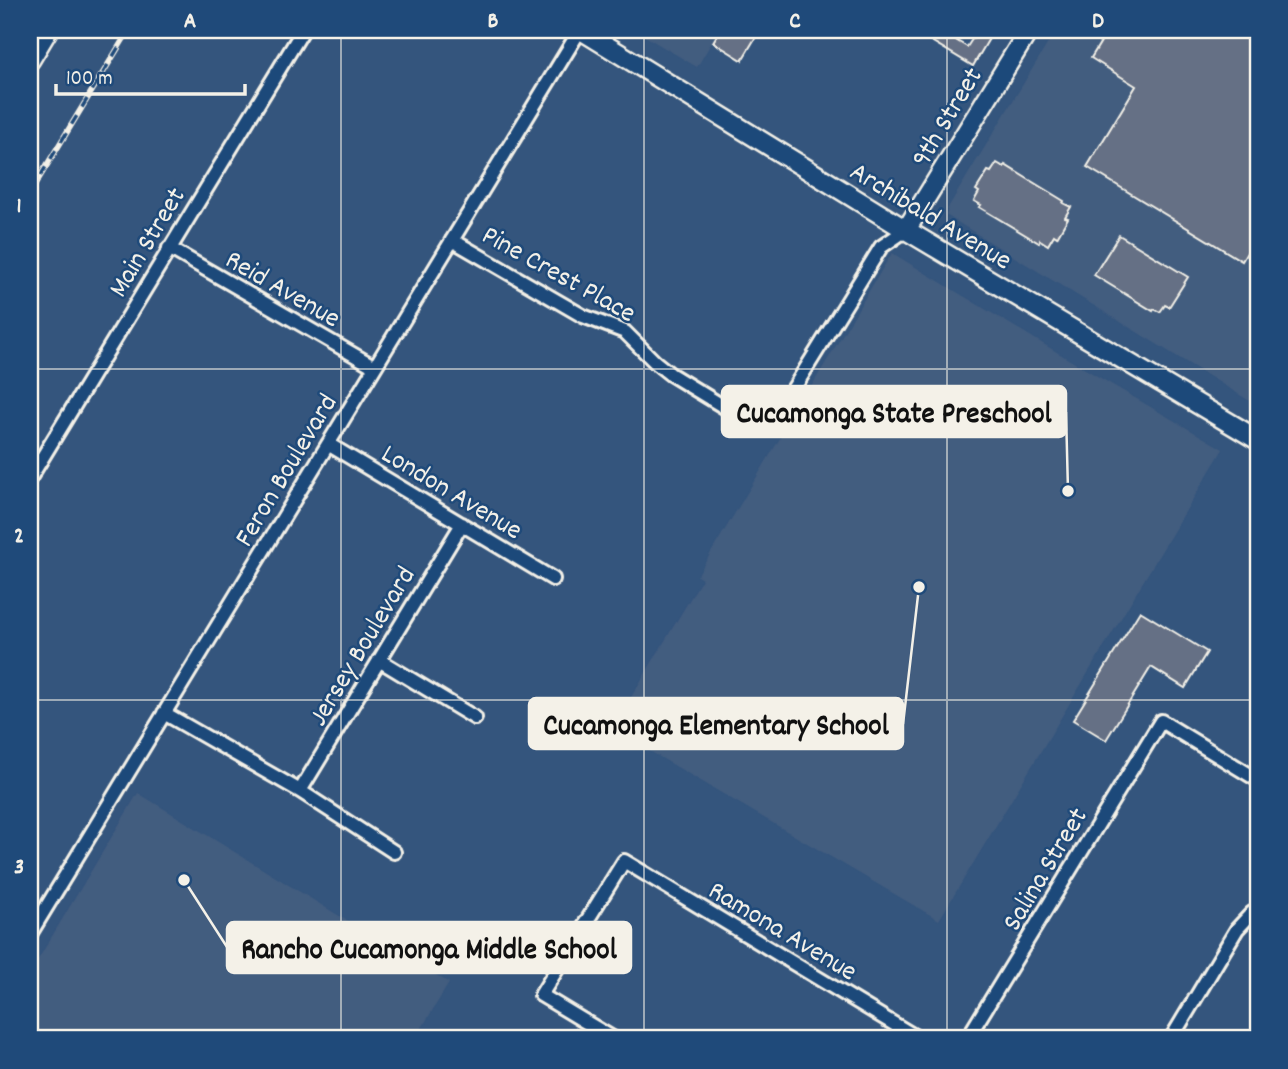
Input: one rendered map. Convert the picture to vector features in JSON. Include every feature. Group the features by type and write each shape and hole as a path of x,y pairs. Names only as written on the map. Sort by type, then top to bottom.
{"main road":[{"path":"30,60 48,30"},
{"name":"Archibald Avenue","path":"580,30 906,230 1258,440"},
{"name":"9th Street","path":"906,230 1028,30"}],"street":[{"name":"Main Street","path":"30,478 303,30"},
{"name":"Feron Boulevard","path":"30,934 580,30"},
{"name":"Pine Crest Place","path":"452,240 583,316 625,332 670,374 734,413 774,411 789,396 881,247 906,230"},
{"name":"Reid Avenue","path":"169,248 375,367"},
{"name":"London Avenue","path":"328,444 553,579"},
{"name":"Jersey Boulevard","path":"300,791 462,524"},
{"path":"379,660 475,718"},
{"path":"164,713 300,791 394,852"},
{"name":"Salina Street","path":"967,1039 1161,721 1258,780"},
{"name":"Ramona Avenue","path":"614,1039 541,995 624,861 919,1039"},
{"path":"1171,1039 1237,929 1252,914"}],"shaded area":[{"path":"646,30 719,30 697,67 643,35"},
{"path":"1056,30 1258,30 1258,406 946,215"},
{"path":"892,253 1223,449 939,920 612,729 702,579 697,576"},
{"path":"138,793 449,983 415,1039 30,1039 30,973"}],"building":[{"path":"720,30 760,30 742,60 713,42"},
{"path":"913,30 939,30 967,47 978,30 994,30 973,66"},
{"path":"1108,30 1258,30 1258,234 1242,261 1087,167 1136,86 1091,58"},
{"path":"997,163 1004,167 1005,165 1071,207 1057,237 1054,235 1048,245 1040,240 1039,243 979,207 981,205 974,201 979,192 976,190 988,171 991,172"},
{"path":"1119,235 1188,277 1169,307 1165,305 1160,312 1154,309 1153,311 1094,275"},
{"path":"1140,611 1207,652 1185,688 1151,667 1106,740 1073,720"}],"railway":[{"path":"30,193 129,30"}],"place":[{"name":"Cucamonga State Preschool","path":"1068,491"},
{"name":"Cucamonga Elementary School","path":"919,587"},
{"name":"Rancho Cucamonga Middle School","path":"184,880"}]}
